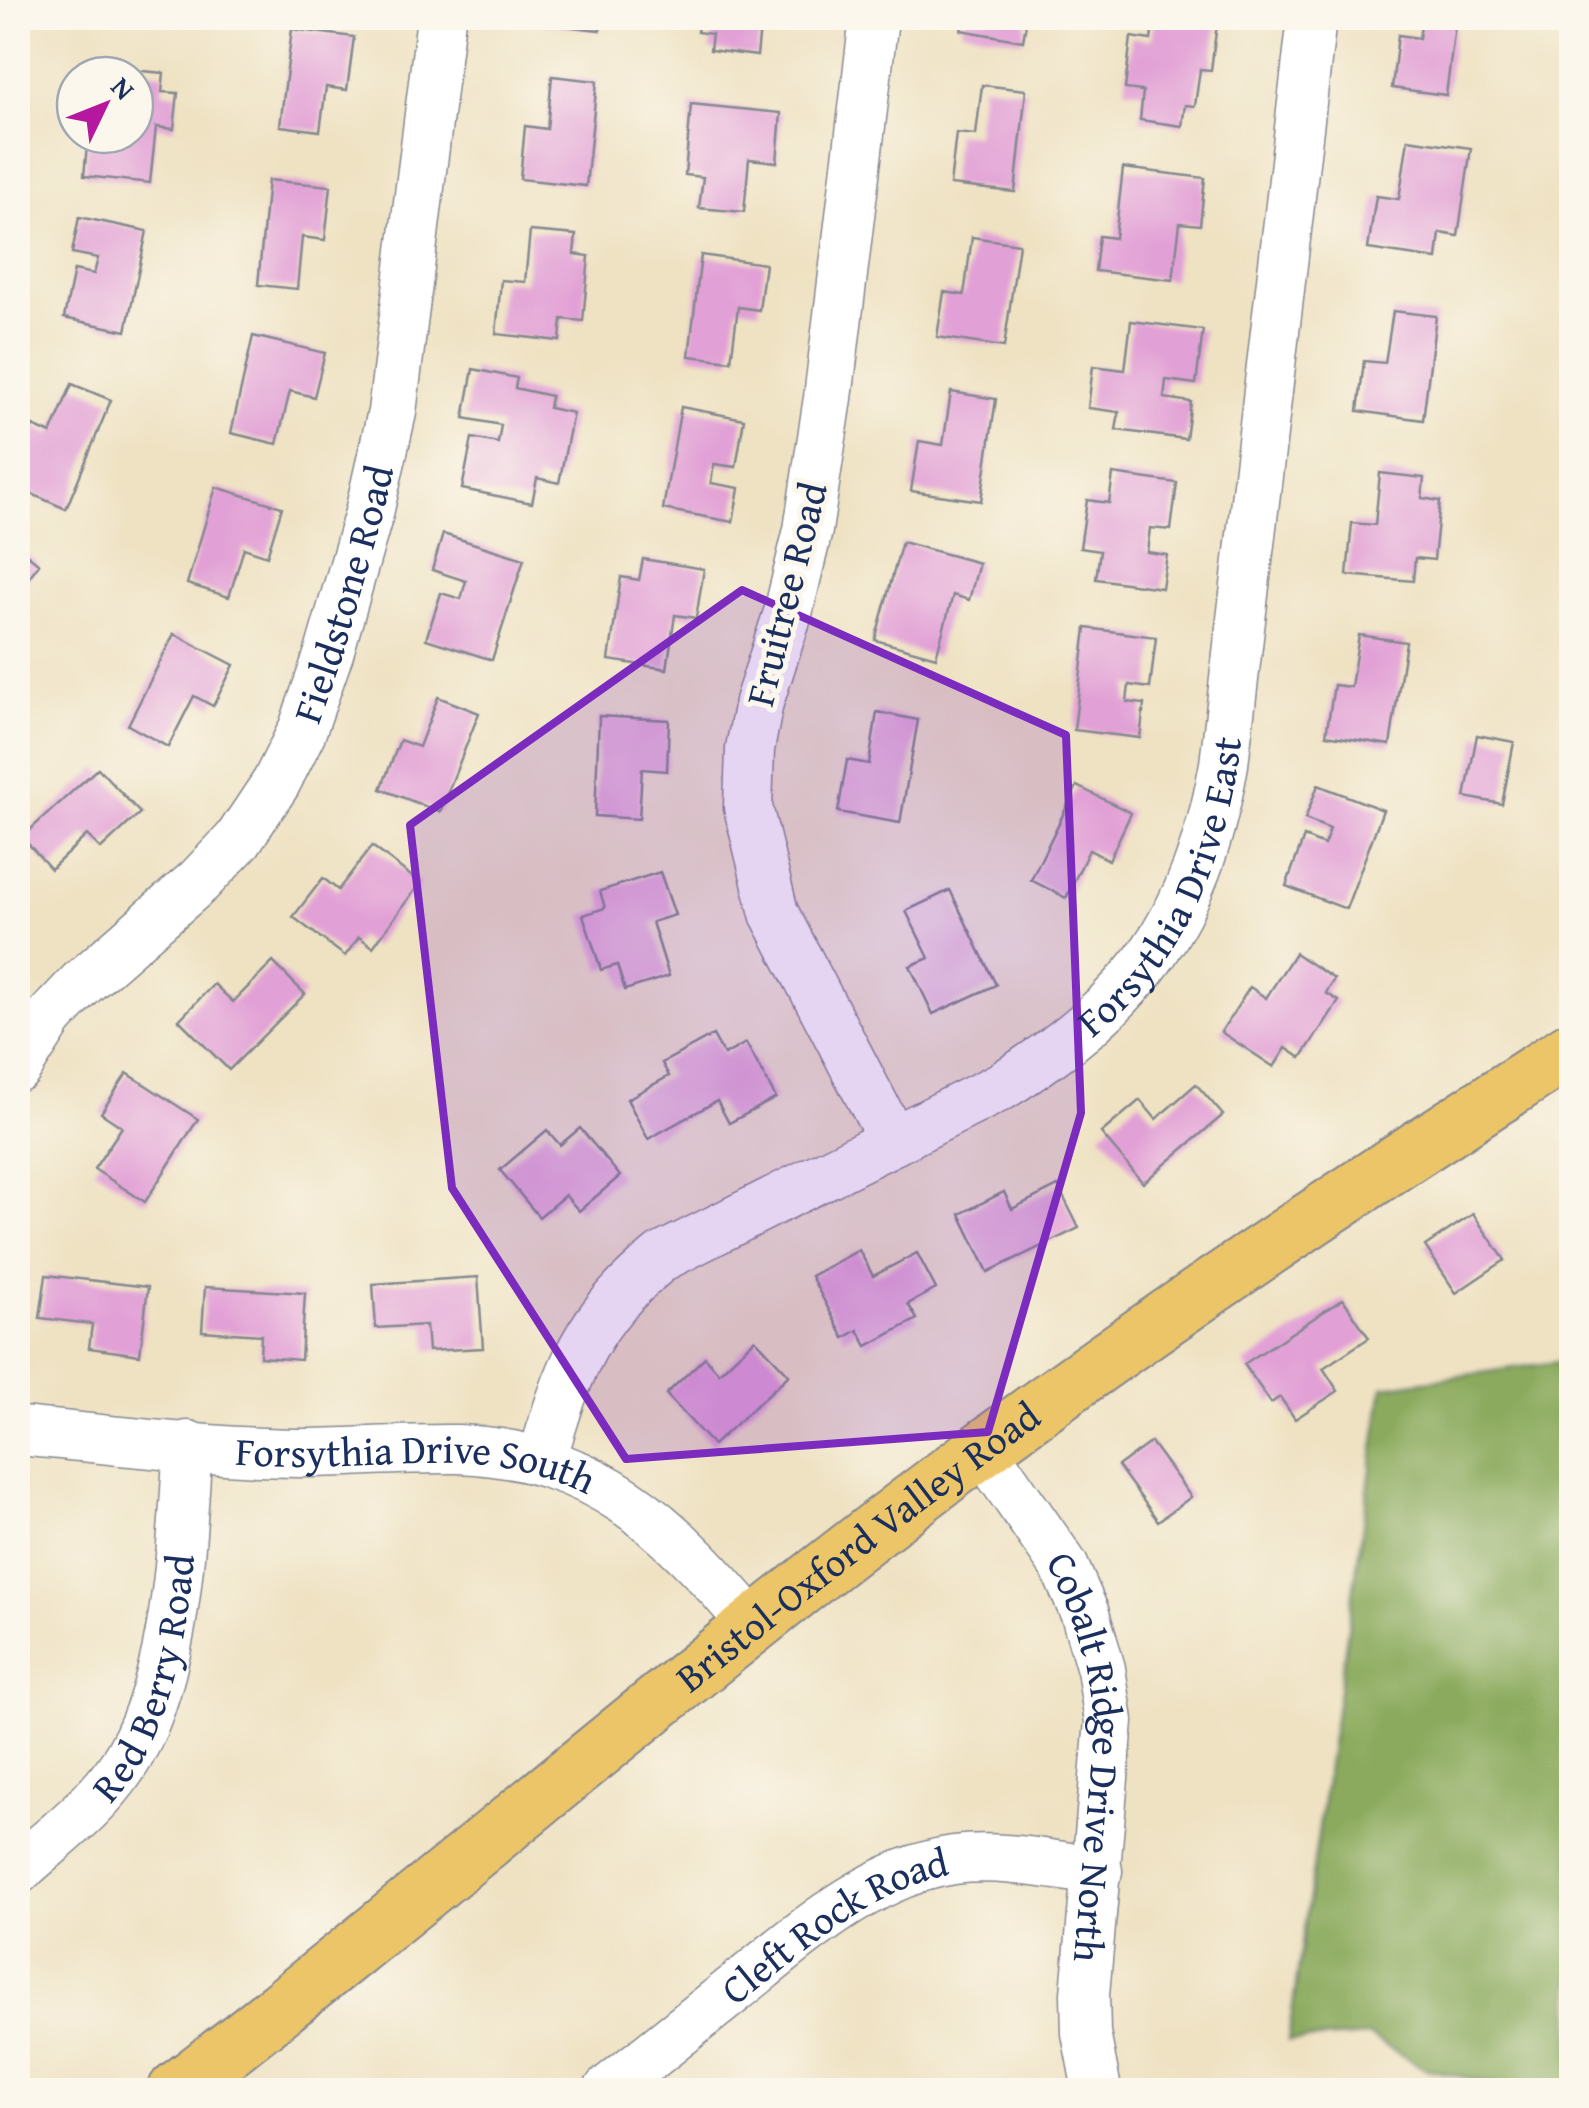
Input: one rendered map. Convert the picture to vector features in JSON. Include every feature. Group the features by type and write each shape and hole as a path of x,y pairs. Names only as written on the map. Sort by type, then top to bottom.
{"main road":[{"name":"Bristol-Oxford Valley Road","path":"176,2090 753,1624 982,1448 1138,1336 1572,1049"}],"street":[{"name":"Fieldstone Road","path":"18,1068 50,1017 82,983 199,881 238,840 276,783 302,731 359,548 392,412 441,18"},
{"name":"Fruitree Road","path":"874,18 808,530 788,613 759,702 750,749 748,807 774,913 893,1142"},
{"name":"Forsythia Drive East","path":"542,1460 577,1354 605,1310 662,1257 1002,1086 1053,1054 1095,1021 1129,986 1164,940 1188,892 1214,819 1224,764 1312,18"},
{"name":"Forsythia Drive South","path":"18,1431 295,1453 458,1450 542,1460 571,1470 629,1502 660,1526 704,1566 753,1624"},
{"name":"Red Berry Road","path":"18,1870 100,1796 139,1738 173,1618 188,1446"},
{"name":"Cobalt Ridge Drive North","path":"982,1448 1064,1566 1086,1614 1102,1669 1109,1721 1085,1994 1086,2033 1097,2090"},
{"name":"Cleft Rock Road","path":"608,2090 775,1956 869,1889 959,1859 1030,1862 1098,1871"}],"highlighted area":[{"path":"742,590 1066,735 1081,1113 988,1432 626,1459 452,1188 410,825"}],"green space":[{"path":"1571,1360 1571,2090 1519,2090 1424,2068 1369,2036 1288,2041 1383,1387"}],"building":[{"path":"539,18 602,18 600,30 538,23"},
{"path":"699,18 761,18 757,56 710,50 712,34 697,32"},
{"path":"964,18 1027,18 1023,41 961,30"},
{"path":"1154,18 1217,24 1211,70 1200,69 1195,106 1185,105 1182,126 1140,120 1143,91 1125,89 1131,37 1151,40"},
{"path":"1422,18 1456,18 1446,95 1392,88 1398,35 1419,38"},
{"path":"292,29 354,37 347,90 326,87 320,131 280,126"},
{"path":"155,72 164,73 162,92 178,93 174,129 156,127 155,136"},
{"path":"552,76 597,81 586,186 520,179 525,126 547,129"},
{"path":"982,85 1026,90 1015,192 950,185 956,133 976,135"},
{"path":"691,104 781,113 777,162 749,159 744,212 699,208 703,177 685,175"},
{"path":"1408,139 1471,148 1458,236 1440,233 1437,259 1368,249 1376,196 1399,199"},
{"path":"86,155 153,155 150,183 84,176"},
{"path":"1123,168 1205,178 1200,225 1180,223 1173,280 1095,271 1099,236 1115,238"},
{"path":"268,180 331,186 325,240 302,237 297,289 258,285"},
{"path":"79,217 147,231 126,331 64,318 74,270 94,274 98,258 72,253"},
{"path":"530,231 576,235 574,254 589,256 583,321 562,319 560,341 496,334 501,280 525,282"},
{"path":"972,237 1019,244 1004,347 937,337 944,292 964,295"},
{"path":"701,255 765,264 759,310 738,307 731,361 689,356"},
{"path":"1393,311 1436,316 1423,420 1358,411 1364,361 1385,363"},
{"path":"1131,321 1203,330 1196,384 1166,380 1164,398 1191,402 1186,439 1116,430 1119,412 1088,408 1093,366 1125,370"},
{"path":"253,336 325,353 314,397 290,391 277,444 231,433"},
{"path":"473,369 517,378 515,388 551,396 549,408 573,413 559,483 537,478 532,503 462,489 472,438 498,443 501,425 464,418"},
{"path":"72,384 111,400 66,509 18,488 18,463 33,426 51,434"},
{"path":"951,392 996,399 981,501 911,491 919,441 943,445"},
{"path":"681,407 744,419 736,467 714,464 711,483 739,488 733,522 663,509"},
{"path":"1380,473 1424,478 1422,498 1440,501 1434,560 1415,558 1413,581 1347,575 1352,523 1375,525"},
{"path":"1113,474 1177,483 1171,530 1150,528 1147,552 1167,555 1162,588 1096,579 1100,551 1080,548 1087,500 1109,503"},
{"path":"216,487 282,507 267,556 244,548 229,597 187,584"},
{"path":"443,534 524,559 492,660 426,639 441,593 461,599 466,581 432,570"},
{"path":"902,542 979,563 969,600 953,595 936,657 875,640"},
{"path":"18,547 39,564 18,592"},
{"path":"643,559 704,569 696,618 675,615 667,669 609,660 621,577 639,580"},
{"path":"1086,628 1156,637 1150,688 1129,685 1127,702 1144,704 1140,738 1074,730"},
{"path":"174,634 234,665 213,706 194,696 168,747 128,725"},
{"path":"1359,635 1406,642 1390,745 1326,735 1334,685 1351,687"},
{"path":"438,697 479,713 440,812 381,789 400,740 419,747"},
{"path":"877,712 918,720 900,823 838,812 847,760 869,764"},
{"path":"599,716 669,720 667,771 642,769 639,819 595,816"},
{"path":"1477,735 1514,742 1502,804 1465,797"},
{"path":"98,768 140,813 101,849 87,835 51,869 22,837"},
{"path":"1318,785 1383,810 1346,909 1286,886 1304,837 1324,845 1330,829 1305,819"},
{"path":"1077,786 1131,813 1109,860 1089,850 1066,898 1031,880"},
{"path":"372,846 420,883 373,947 359,937 345,956 293,917 323,878 338,890"},
{"path":"660,872 675,915 652,922 669,976 625,990 617,965 601,970 583,915 605,908 600,891"},
{"path":"950,890 996,985 933,1014 910,966 929,958 906,911"},
{"path":"1295,953 1334,979 1326,993 1339,1001 1301,1058 1286,1048 1274,1067 1221,1032 1250,987 1266,998"},
{"path":"273,962 305,994 229,1070 179,1020 214,984 233,1002"},
{"path":"713,1035 724,1055 746,1043 776,1098 729,1123 717,1101 648,1139 627,1099 669,1076 662,1063"},
{"path":"127,1073 198,1119 145,1202 94,1169 122,1127 101,1113"},
{"path":"1196,1084 1223,1115 1143,1183 1101,1133 1140,1100 1156,1119"},
{"path":"580,1128 620,1176 579,1211 565,1195 539,1217 500,1170 547,1130 560,1145"},
{"path":"1058,1186 1079,1228 988,1272 960,1214 1004,1192 1012,1209"},
{"path":"1473,1214 1505,1260 1456,1293 1425,1246"},
{"path":"859,1250 873,1276 917,1253 936,1289 908,1304 917,1319 867,1346 858,1330 844,1338 811,1276"},
{"path":"46,1275 148,1287 140,1355 89,1348 92,1324 40,1318"},
{"path":"478,1277 483,1348 428,1351 426,1325 376,1328 373,1284"},
{"path":"205,1287 305,1293 301,1360 260,1357 261,1335 202,1331"},
{"path":"1343,1299 1369,1338 1323,1368 1338,1391 1295,1419 1280,1397 1271,1403 1244,1364"},
{"path":"755,1339 789,1375 713,1445 666,1394 705,1357 719,1373"},
{"path":"1151,1442 1191,1497 1158,1521 1118,1466"}]}
